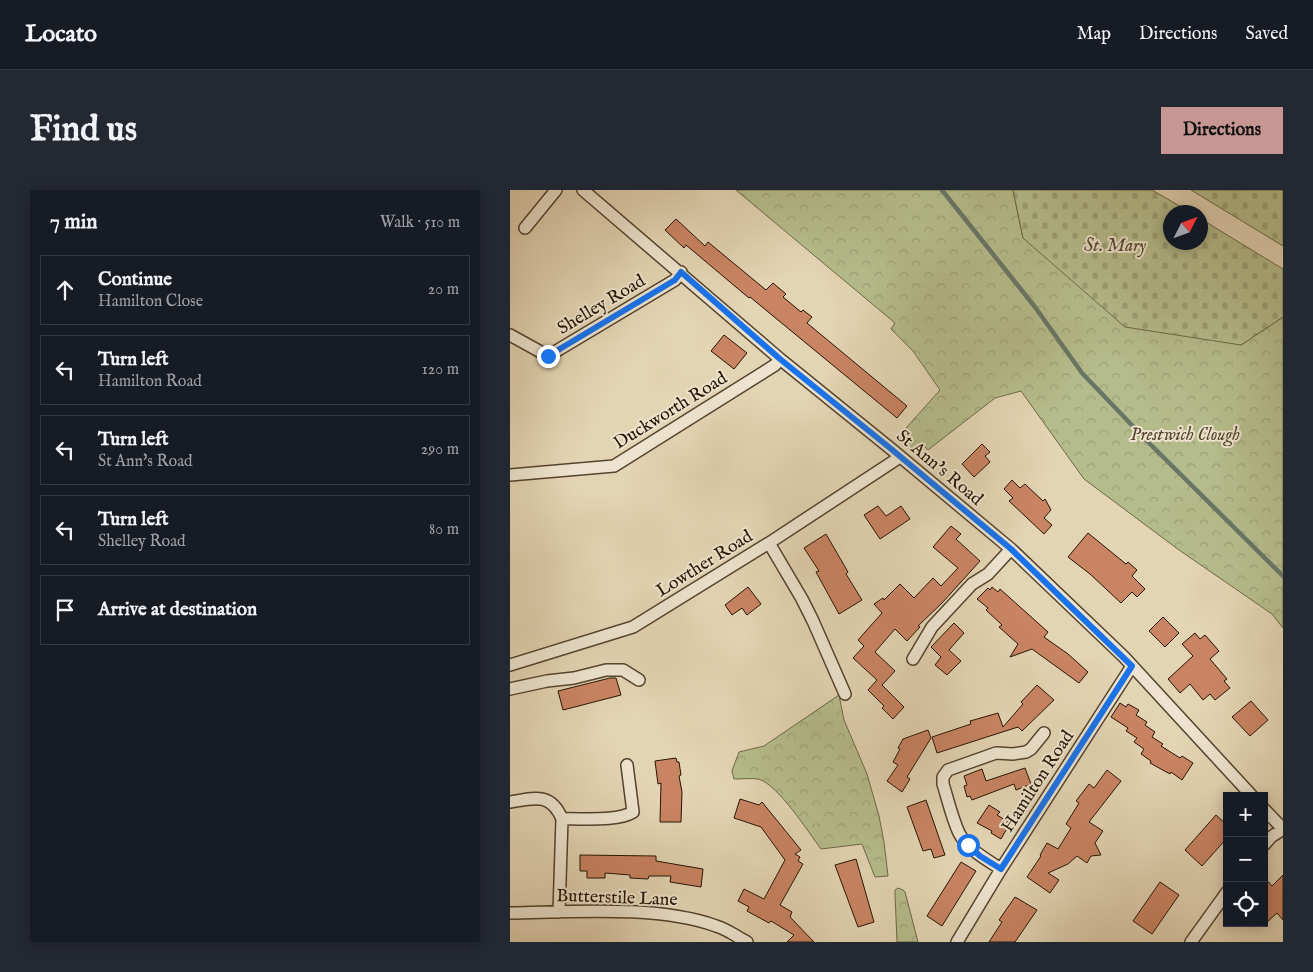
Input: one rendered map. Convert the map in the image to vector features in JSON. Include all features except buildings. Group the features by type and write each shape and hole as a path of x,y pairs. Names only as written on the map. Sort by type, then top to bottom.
{"street":[{"path":"525,228 556,190"},
{"name":"St Ann's Road","path":"583,190 681,272 780,359 1011,549 1132,666 1248,792"},
{"name":"Shelley Road","path":"510,335 548,356 675,280 681,272"},
{"name":"Duckworth Road","path":"510,475 614,466 775,365 780,359"},
{"name":"Lowther Road","path":"510,665 633,627 769,543 900,457"},
{"path":"769,543 802,599 845,694"},
{"path":"913,659 932,627 972,584 988,574 1011,549"},
{"name":"Hamilton Road","path":"957,942 1001,869 1132,666"},
{"path":"510,689 547,680 574,678 606,670 623,670 639,680"},
{"path":"1001,869 980,856 959,834 943,784 943,777 948,770 996,753 1013,754 1026,752 1031,749 1044,733"},
{"path":"562,819 613,817 628,815 633,812 627,765"},
{"path":"510,802 543,799 552,802 557,807 562,819 559,912"},
{"path":"1268,813 1283,829 1268,840"},
{"path":"1191,942 1223,898"},
{"name":"Butterstile Lane","path":"510,913 622,912 680,916 718,926 747,942"}],"green space":[{"name":"Prestwich Clough","path":"736,190 1013,190 1023,238 1241,345 1283,317 1283,628 1272,614 1179,550 1084,479 1021,391 995,398 928,450 921,443 911,451 898,437 940,390 913,351 891,329 895,323"},
{"name":"St. Mary","path":"1013,190 1152,190 1178,205 1163,205 1163,250 1208,250 1208,223 1283,269 1283,317 1241,345 1125,327 1023,238"},
{"path":"1191,190 1283,190 1283,246"},
{"path":"839,695 844,720 867,774 879,816 888,876 875,877 862,844 821,849 792,809 766,782 758,779 734,779 732,771 739,752 764,746"},
{"path":"898,888 905,892 918,942 897,942 895,890"}],"waterway":[{"path":"942,190 1035,307 1082,373 1147,441 1283,576"}],"route":[{"path":"548,356 675,280 681,272 780,359 925,476 1011,549 1132,666 1001,869 980,856 968,845"}]}
